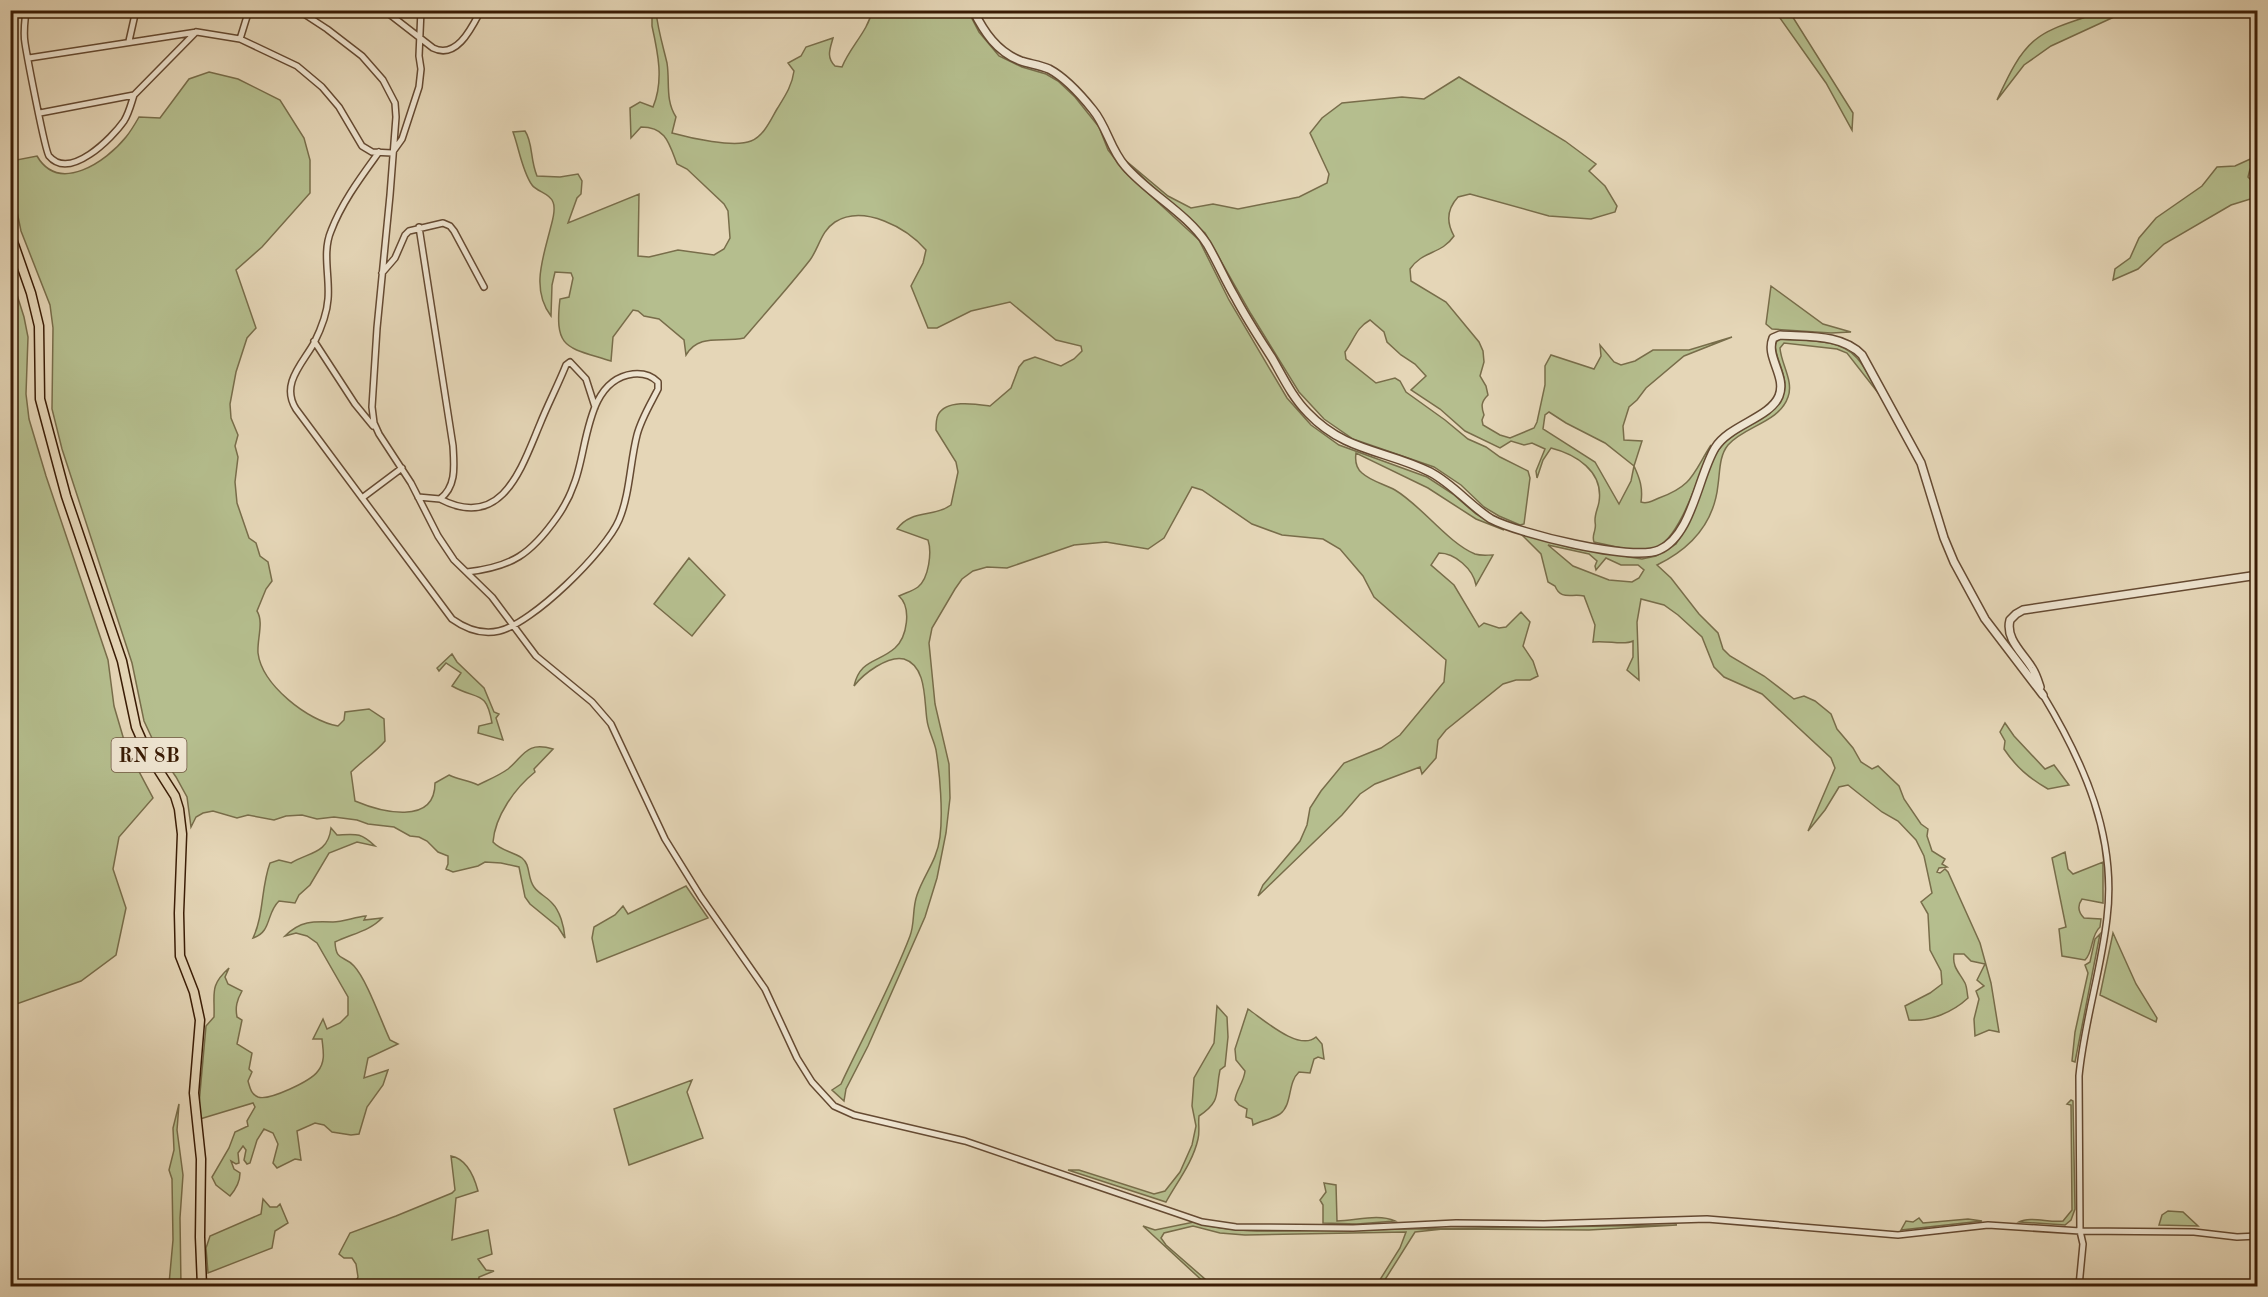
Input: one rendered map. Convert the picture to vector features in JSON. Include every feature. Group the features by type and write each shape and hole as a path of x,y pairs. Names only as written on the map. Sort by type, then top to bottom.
{"main road":[{"name":"RN 8B","path":"10,233 39,326 40,399 59,471 122,661 135,727 147,752 175,796 179,809 182,834 178,913 180,956 194,992 200,1020 194,1092 201,1159 202,1287"}],"street":[{"path":"26,10 24,29 28,58 46,152 57,162 68,163 88,157 109,139 124,121 134,95 197,32"},
{"path":"129,41 136,10"},
{"path":"240,39 249,10"},
{"path":"298,10 362,56 383,80 394,103 396,117 372,407 374,423 379,434"},
{"path":"384,10 437,50 447,51 454,48 470,30 481,10"},
{"path":"392,153 402,139 419,87 421,10"},
{"path":"973,10 987,36 999,48 1020,60 1051,70 1069,84 1100,119 1122,163 1201,236 1289,388 1308,413 1346,442 1430,472 1446,482 1478,510 1503,525 1549,538 1617,551 1642,554 1660,550 1672,541 1681,529 1710,459 1720,442 1777,400 1781,381 1771,349 1773,338 1780,335 1835,340 1851,346 1862,356 1921,463 1947,546 1980,611 2043,695 2065,731 2087,780 2104,837 2110,876 2106,929 2080,1060 2078,1116 2080,1231 2083,1244 2079,1287"},
{"path":"28,58 197,32 240,39 281,57 310,76 339,107 359,143 366,149 392,153"},
{"path":"40,113 134,95"},
{"path":"379,152 340,211 328,239 329,299 324,321 299,363 292,380 290,394 293,405 452,619 470,629 488,633 501,631 514,625 559,590 603,548 620,519 637,435 658,388 658,382 648,375 623,375 610,383 595,408 586,432 575,483 557,516 529,549 512,562 496,568 467,572"},
{"path":"382,273 395,258 409,231 443,223 450,226 484,287"},
{"path":"419,227 453,454 454,469 448,494 440,500"},
{"path":"314,341 402,468 438,536 454,560 492,597 536,656 591,702 611,724 664,839 701,897 764,987 803,1069 821,1095 834,1106 854,1115 965,1141 1202,1222 1236,1227 1353,1228 1456,1223 1544,1224 1707,1219 1898,1235 1988,1225 2080,1231 2194,1232 2236,1237 2258,1236"},
{"path":"418,497 440,500 465,509 477,508 498,498 522,470 550,399 566,365 570,362 586,380 595,408"},
{"path":"362,498 402,468"},
{"path":"2043,695 2034,669 2014,642 2009,631 2010,620 2019,611 2258,575"}],"green space":[{"path":"872,11 968,11 979,32 999,56 1022,67 1046,74 1058,81 1075,97 1099,127 1108,150 1125,172 1199,240 1229,300 1287,398 1311,425 1339,445 1427,477 1453,494 1476,514 1504,530 1476,519 1428,488 1356,453 1357,466 1366,476 1405,497 1465,549 1477,555 1493,555 1476,585 1467,568 1451,556 1439,553 1431,565 1454,585 1479,627 1484,623 1499,628 1506,627 1521,612 1530,622 1523,646 1533,661 1538,676 1530,680 1516,680 1503,684 1446,730 1438,740 1436,758 1422,774 1420,767 1375,784 1360,794 1342,815 1258,896 1263,885 1300,841 1307,825 1310,808 1321,791 1344,763 1381,748 1400,735 1444,682 1446,660 1374,597 1363,576 1340,549 1323,539 1282,535 1252,524 1202,490 1192,487 1164,538 1148,549 1106,542 1074,545 1007,568 987,567 973,571 962,579 955,589 932,628 929,643 935,704 949,764 950,798 937,878 925,917 868,1046 846,1089 844,1101 832,1090 841,1084 903,955 912,931 917,895 936,853 941,827 940,782 935,746 928,724 921,676 917,669 904,659 891,660 870,671 854,686 865,666 889,653 903,637 907,615 899,596 918,587 927,571 928,540 897,529 909,519 951,505 958,472 956,462 936,430 937,417 942,410 962,404 990,406 1011,388 1019,367 1024,361 1035,357 1061,366 1074,359 1082,351 1081,346 1056,340 1010,302 971,311 937,328 928,328 911,286 923,263 926,250 897,227 872,217 859,216 846,217 830,226 810,260 744,338 704,341 691,348 686,355 684,340 659,319 644,316 633,310 613,337 611,361 584,353 567,344 559,328 560,299 569,297 573,278 571,273 555,272 552,285 551,316 541,295 540,272 554,205 551,199 534,187 529,179 513,132 525,131 528,135 537,176 560,177 578,174 582,181 581,194 577,198 568,223 639,194 638,256 649,257 678,250 714,255 724,249 730,238 728,211 724,204 687,169 677,164 669,143 661,133 641,127 631,138 630,108 640,102 653,107 658,87 659,67 652,18 656,12 667,63 670,104 676,117 672,133 712,142 743,143 756,139 767,127 785,95 794,71 788,63 801,56 806,47 833,38 830,59 835,66 842,67 867,25"},
{"path":"1775,11 1789,11 1853,113 1852,130 1826,83"},
{"path":"2100,11 2127,11 2051,46 2024,65 1997,100 2018,60 2035,40 2050,31"},
{"path":"209,72 238,79 280,100 304,138 310,160 310,193 262,247 236,270 256,328 247,338 236,372 230,404 231,418 238,435 235,446 238,457 235,482 237,503 249,538 256,543 260,556 268,562 272,581 257,611 260,625 258,653 261,665 277,689 288,700 326,723 338,726 344,720 345,712 369,709 384,719 385,741 351,772 355,801 378,809 405,812 417,810 426,806 433,797 435,783 449,775 478,785 505,771 531,748 553,749 507,803 498,822 493,842 525,861 534,887 557,910 563,924 565,938 558,927 530,904 525,897 519,867 485,862 453,872 446,869 448,856 438,852 427,841 410,836 394,827 334,817 317,819 302,815 286,816 274,820 248,815 237,818 213,811 196,817 191,827 187,797 157,749 144,721 132,663 62,449 52,409 53,328 50,305 21,231 11,183 11,161 37,156 46,167 57,173 82,170 95,164 117,147 139,117 160,118 189,79"},
{"path":"1459,77 1565,141 1596,164 1589,171 1605,186 1617,206 1615,212 1591,219 1549,216 1470,194 1458,197 1449,216 1454,236 1443,246 1421,258 1410,269 1411,281 1446,302 1479,342 1484,362 1480,376 1488,395 1482,404 1483,425 1510,438 1534,428 1545,385 1545,366 1551,355 1594,369 1601,356 1600,345 1614,362 1621,365 1635,361 1653,350 1689,350 1732,337 1684,356 1646,388 1629,407 1623,426 1624,440 1642,441 1634,466 1642,492 1641,502 1650,502 1679,489 1691,478 1711,445 1681,519 1664,543 1654,548 1631,549 1594,542 1599,491 1597,481 1586,466 1569,455 1551,448 1543,460 1537,478 1536,471 1545,449 1532,443 1524,445 1511,441 1500,448 1465,431 1440,409 1411,390 1426,376 1415,364 1387,342 1384,332 1370,320 1356,334 1345,352 1346,359 1376,383 1395,378 1400,381 1406,392 1468,439 1528,471 1530,478 1524,524 1520,525 1484,507 1461,485 1434,467 1353,439 1324,419 1299,392 1205,233 1125,160 1168,196 1191,208 1213,204 1238,209 1299,197 1327,183 1329,174 1310,133 1322,118 1342,103 1402,97 1424,99","holes":["1549,412 1605,443 1634,466 1631,481 1619,504 1595,462 1543,429 1545,415"]},
{"path":"2257,156 2257,166 2250,169 2248,177 2252,181 2257,181 2257,197 2231,205 2164,244 2138,269 2113,280 2115,269 2130,258 2139,238 2156,218 2202,186 2217,167 2235,166"},
{"path":"11,276 28,337 26,394 29,419 108,660 114,706 126,747 153,798 119,837 113,869 126,908 116,955 81,981 11,1006"},
{"path":"1771,286 1823,324 1851,332 1772,329 1766,324"},
{"path":"1781,339 1811,341 1841,347 1857,358 1879,394 1847,353 1837,349 1784,343 1780,348 1789,391 1783,406 1769,419 1743,433 1728,445 1721,459 1716,499 1706,523 1690,543 1657,565 1718,633 1723,649 1730,656 1764,676 1794,699 1804,696 1815,701 1831,714 1837,729 1861,762 1872,769 1878,766 1899,786 1904,799 1921,824 1928,829 1927,836 1932,851 1945,859 1942,864 1947,867 1939,868 1937,872 1940,873 1945,869 1948,872 1980,943 1991,983 1999,1032 1989,1030 1975,1036 1974,1019 1979,999 1976,991 1984,986 1977,980 1985,964 1971,961 1964,954 1954,954 1954,962 1966,985 1968,998 1941,1015 1909,1020 1905,1006 1942,984 1941,971 1930,950 1928,914 1921,902 1932,893 1924,856 1916,840 1898,821 1882,812 1848,785 1839,787 1825,810 1808,831 1835,768 1831,758 1762,694 1724,677 1714,667 1702,637 1678,615 1664,605 1641,599 1637,622 1639,680 1627,670 1633,657 1633,641 1593,642 1595,625 1584,596 1564,595 1557,591 1555,586 1548,582 1541,554 1521,534 1642,559 1656,556 1676,544 1684,531 1718,450 1737,433 1772,410 1783,395 1785,381 1775,345","holes":["1548,545 1589,554 1597,561 1596,570 1606,558 1621,565 1638,565 1644,570 1639,578 1632,582 1609,580 1573,566"]},
{"path":"689,558 725,595 692,636 654,604"},
{"path":"452,654 457,662 484,688 494,712 499,714 496,718 503,740 478,733 479,726 492,723 490,712 480,697 452,686 461,673 446,663 439,671 437,668"},
{"path":"2005,723 2045,769 2054,765 2069,785 2048,789 2018,767 2004,749 2005,741 2000,732"},
{"path":"331,828 337,835 358,835 375,846 357,842 329,853 310,885 299,895 295,903 279,901 266,927 253,938 257,929 270,863 279,860 291,863 317,851 326,843"},
{"path":"2065,852 2068,869 2073,874 2103,862 2103,903 2082,899 2079,907 2084,918 2101,919 2100,927 2085,960 2062,956 2059,929 2066,927 2052,858"},
{"path":"686,886 708,918 597,962 592,938 594,927 615,915 623,906 628,914"},
{"path":"366,916 364,920 382,918 366,929 335,942 337,953 359,972 390,1040 398,1044 368,1058 364,1078 388,1070 383,1085 367,1107 359,1134 332,1132 324,1125 315,1123 297,1131 301,1160 295,1159 277,1168 273,1163 278,1144 273,1133 264,1129 257,1140 250,1163 247,1164 244,1160 246,1150 243,1146 238,1153 239,1163 231,1161 234,1169 240,1173 237,1185 230,1196 216,1185 212,1177 229,1148 235,1132 248,1126 247,1121 255,1107 253,1103 200,1119 199,1104 206,1026 214,1017 214,990 218,980 229,968 225,977 228,984 242,991 236,1007 237,1017 242,1020 237,1044 252,1053 249,1069 252,1072 248,1081 252,1092 258,1097 263,1097 290,1089 307,1080 321,1067 322,1039 313,1039 323,1019 327,1029 340,1023 348,1015 348,997 317,943 307,936 296,933 285,936 296,927 307,923 337,922"},
{"path":"2113,933 2136,984 2157,1018 2156,1022 2100,995"},
{"path":"2100,934 2075,1062 2072,1061 2075,1032 2088,973 2085,965 2090,962 2095,939"},
{"path":"1217,1006 1227,1017 1228,1037 1225,1066 1220,1070 1214,1101 1199,1116 1199,1136 1196,1147 1166,1202 1068,1170 1079,1170 1154,1194 1165,1191 1180,1172 1192,1145 1196,1126 1192,1106 1194,1078 1214,1043"},
{"path":"1248,1009 1291,1037 1309,1041 1316,1037 1322,1044 1324,1059 1318,1057 1314,1059 1310,1073 1299,1072 1295,1077 1287,1105 1280,1114 1253,1125 1252,1119 1246,1117 1247,1109 1235,1100 1245,1071 1236,1060 1235,1049"},
{"path":"692,1080 687,1092 703,1138 629,1165 614,1109"},
{"path":"2073,1101 2075,1209 2071,1220 2065,1225 2019,1222 2024,1220 2063,1221 2072,1210 2071,1105 2067,1104"},
{"path":"179,1104 177,1130 183,1175 180,1218 181,1286 166,1286 169,1284 173,1240 172,1179 169,1170 174,1150 173,1128"},
{"path":"451,1156 466,1164 478,1191 456,1198 452,1240 488,1230 492,1254 478,1259 486,1270 494,1271 479,1277 478,1286 353,1286 358,1277 356,1264 352,1258 344,1258 339,1254 350,1233 452,1193 455,1190"},
{"path":"1324,1183 1336,1185 1337,1221 1374,1217 1395,1221 1357,1224 1323,1223 1323,1205 1320,1200 1326,1192"},
{"path":"263,1199 270,1207 277,1207 280,1204 288,1223 275,1231 272,1248 208,1273 206,1248 210,1236 261,1214"},
{"path":"2168,1211 2183,1212 2198,1226 2159,1225 2162,1215"},
{"path":"1919,1218 1923,1223 1968,1219 1982,1221 1901,1230 1906,1221 1913,1222"},
{"path":"1194,1222 1248,1231 1677,1225 1589,1230 1443,1229 1415,1232 1381,1286 1376,1286 1400,1248 1406,1232 1245,1235 1220,1233 1193,1226 1164,1233 1161,1238 1166,1245 1213,1286 1208,1286 1143,1226 1155,1230"}]}
